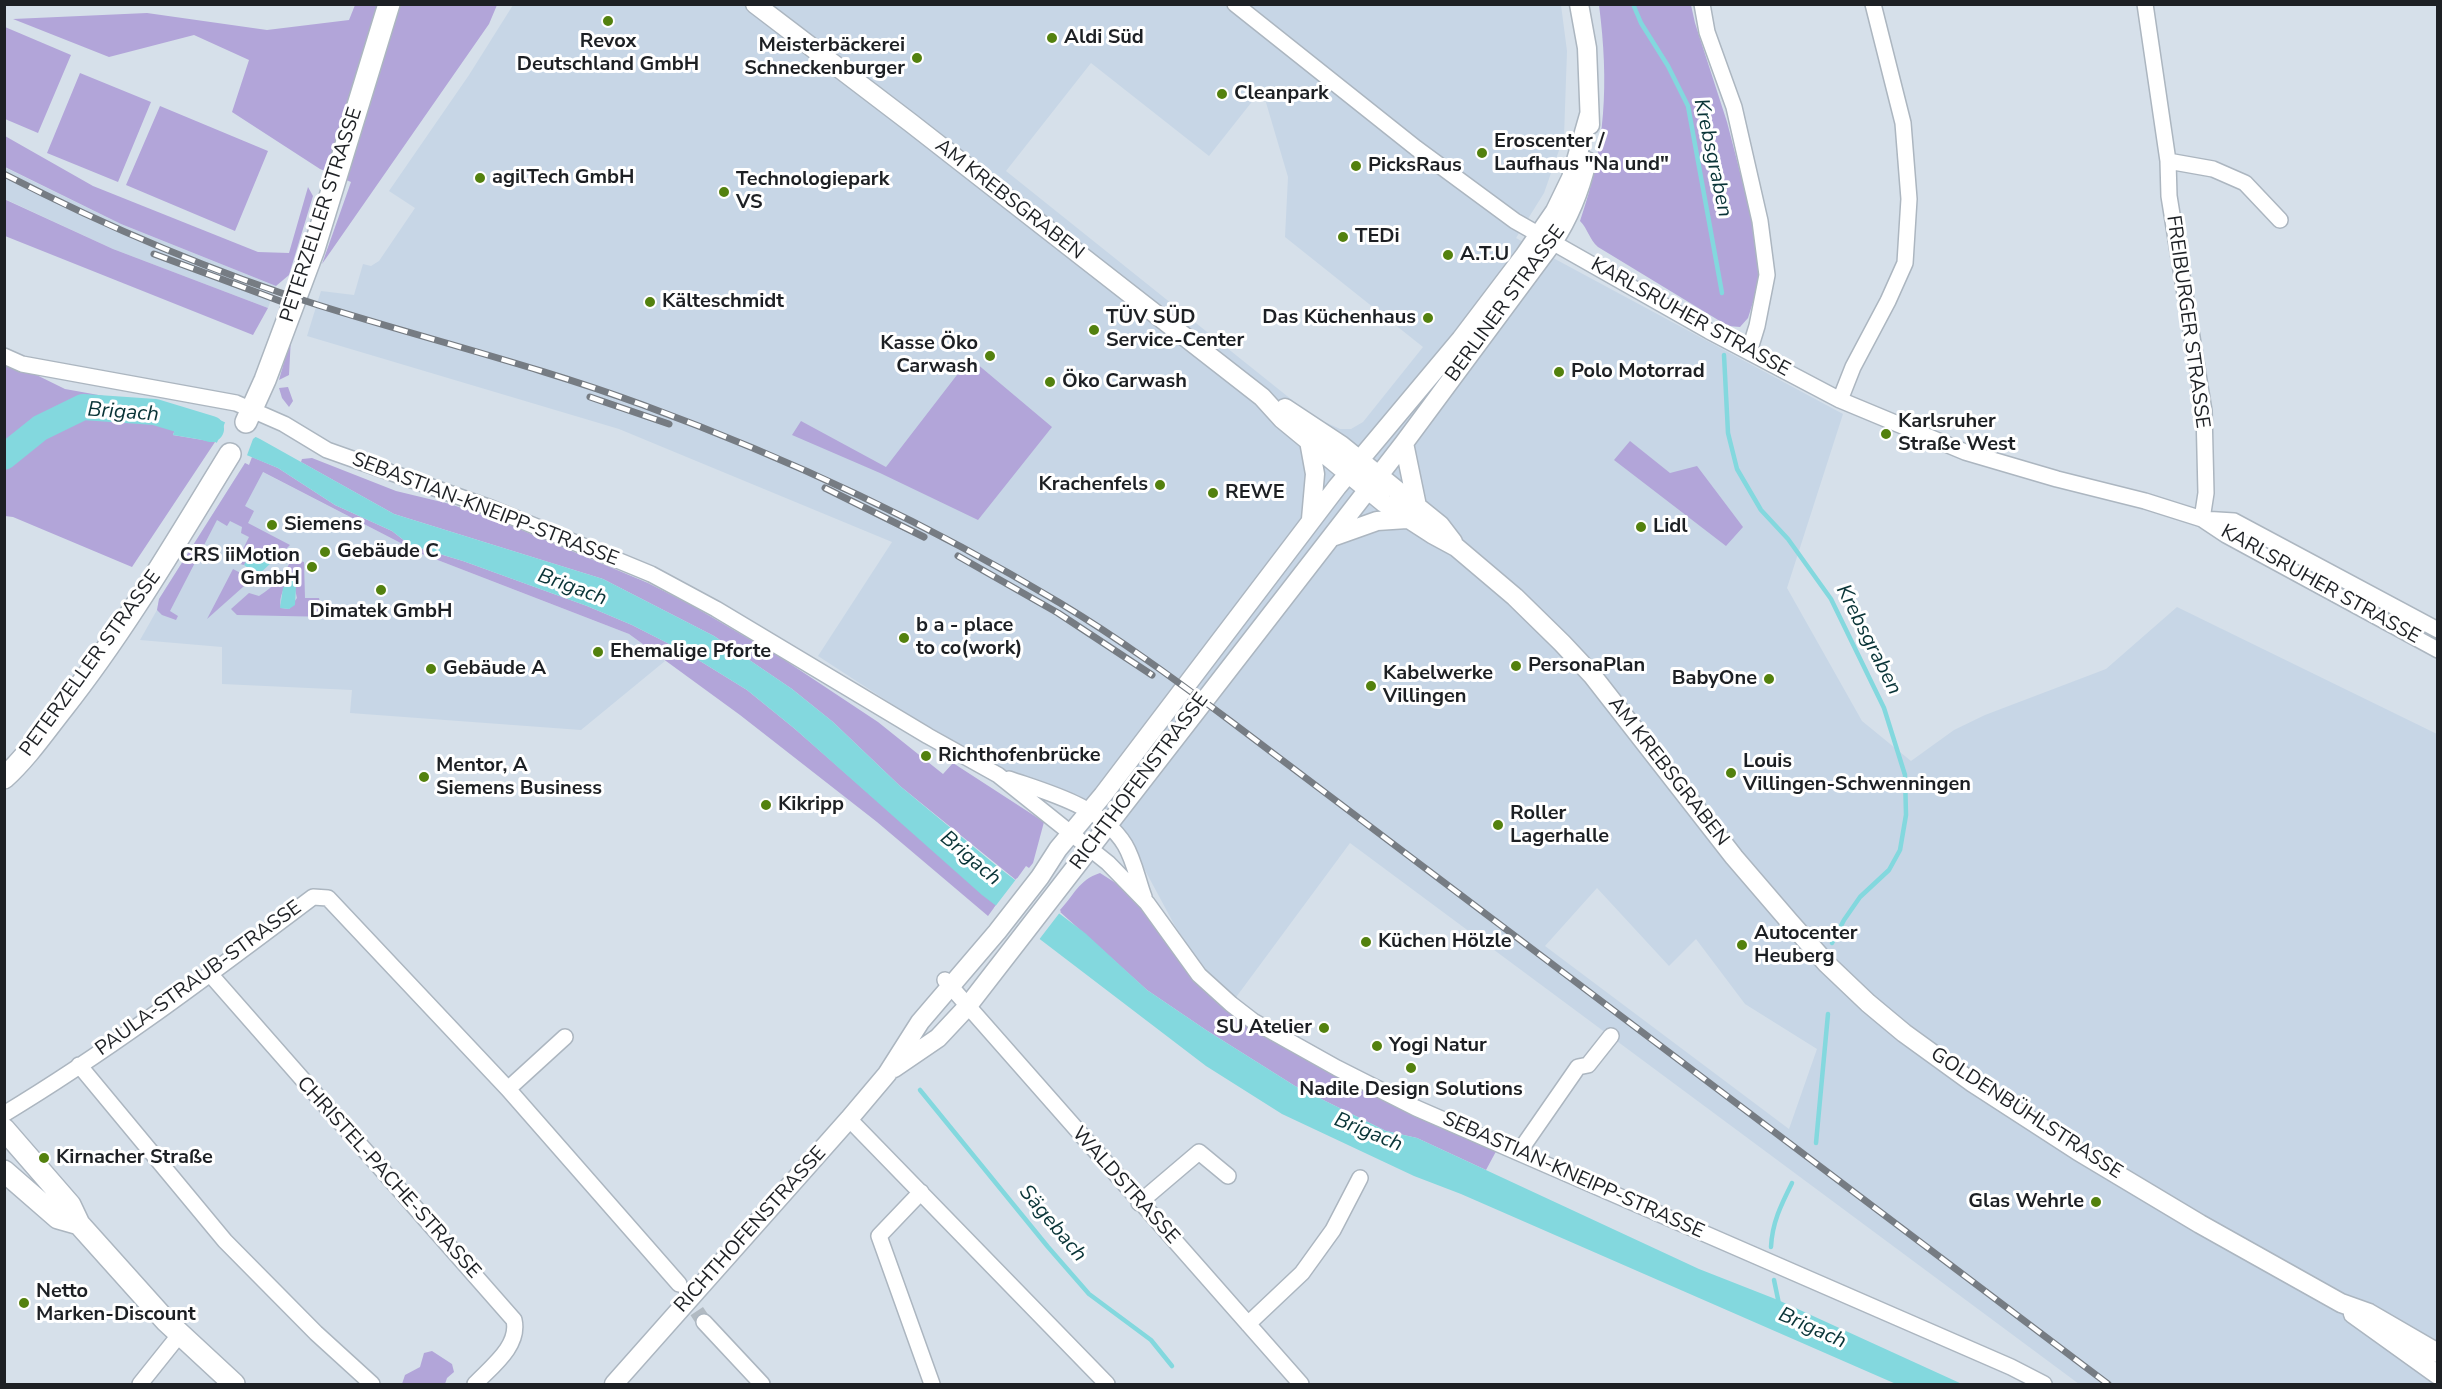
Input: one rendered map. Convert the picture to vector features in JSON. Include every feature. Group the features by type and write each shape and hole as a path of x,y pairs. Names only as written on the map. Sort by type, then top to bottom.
{"main road":[{"name":"PETERZELLER STRASSE","path":"249,416 314,249 389,4"},
{"name":"PETERZELLER STRASSE","path":"4,778 20,764 77,690 132,612 230,454"},
{"path":"4,1129 70,1205 80,1224 180,1334 234,1384"},
{"path":"12,1179 58,1218 80,1224"}],"street":[{"name":"AM KREBSGRABEN","path":"755,4 1262,397 1282,419 1309,441 1355,466"},
{"name":"KARLSRUHER STRASSE","path":"1235,4 1416,148 1515,221 1709,331 1840,400 1965,452 2057,479 2145,501 2202,519 2234,521 2438,630"},
{"name":"BERLINER STRASSE","path":"1373,482 1404,443 1546,238 1555,211 1571,178 1589,115 1587,48 1579,4"},
{"path":"1702,4 1707,32 1734,107 1760,221 1767,275 1757,326 1749,352"},
{"path":"1840,400 1852,367 1888,301 1905,263 1909,199 1904,123 1873,4"},
{"name":"FREIBURGER STRASSE","path":"2145,4 2168,161 2169,196 2204,411 2206,493 2202,519"},
{"path":"2168,161 2213,170 2245,183 2280,220"},
{"name":"BERLINER STRASSE","path":"1355,466 1546,238"},
{"name":"SEBASTIAN-KNEIPP-STRASSE","path":"4,356 22,364 216,398 249,416 284,424 327,450 491,508 651,574 716,609 928,736 998,775 1108,863 1147,903 1198,975 1253,1021 1337,1068 1416,1108 2011,1367 2044,1384"},
{"name":"AM KREBSGRABEN","path":"1262,397 1288,410 1515,597 1592,675 1749,874"},
{"path":"1309,441 1315,474 1310,522"},
{"path":"1330,538 1351,529 1412,513 1404,443"},
{"name":"RICHTHOFENSTRASSE","path":"614,1384 849,1119 886,1074 947,984 997,932 1040,877 1071,832 1089,812 1355,466"},
{"name":"RICHTHOFENSTRASSE","path":"886,1074 938,1038 967,1007 1373,482"},
{"name":"KARLSRUHER STRASSE","path":"2202,519 2233,539 2438,650"},
{"name":"SEBASTIAN-KNEIPP-STRASSE","path":"998,775 1068,799 1109,826 1125,845 1147,903"},
{"name":"GOLDENBÜHLSTRASSE","path":"1749,874 1827,964 1868,1003 1930,1052 2009,1107 2200,1224 2341,1303 2369,1313 2406,1333 2438,1353"},
{"name":"PAULA-STRAUB-STRASSE","path":"4,1114 80,1065 210,974 313,897 328,898 508,1089 621,1215 679,1284"},
{"name":"CHRISTEL-PACHE-STRASSE","path":"210,974 514,1320 516,1336 511,1345 475,1384"},
{"name":"WALDSTRASSE","path":"947,984 1050,1097 1067,1121 1301,1384"},
{"path":"1519,1152 1578,1067 1588,1065 1611,1036"},
{"path":"508,1089 565,1037"},
{"path":"80,1065 225,1241 316,1333 372,1384"},
{"path":"849,1119 1107,1384"},
{"path":"1139,1203 1199,1152 1228,1176"},
{"path":"1248,1324 1302,1273 1333,1230 1360,1178"},
{"path":"921,1192 879,1236 932,1384"},
{"name":"GOLDENBÜHLSTRASSE","path":"2341,1303 2363,1323 2438,1375"},
{"path":"704,1322 762,1384"},
{"path":"2406,1333 2438,1336"},
{"path":"140,1384 180,1334"}],"shaded area":[{"path":"355,5 497,5 489,24 322,264 351,182 320,169 232,112 249,60 194,35 109,57 13,19 147,13 267,30 349,20"},
{"path":"513,5 1561,5 1567,51 1564,136 1544,193 1516,238 1843,414 1787,588 1862,721 1911,761 1954,730 1985,715 2106,669 2177,607 2437,734 2437,1384 2079,1384 1350,843 1234,1000 1203,969 1175,926 1125,833 1101,809 1078,795 1024,779 987,760 904,712 818,656 892,542 619,429 307,336 321,291 354,295 363,264 371,266 379,261 415,208 389,191 469,75","holes":["1091,63 1209,156 1262,89 1288,177 1285,237 1423,347 1363,422 1351,429 1340,429 1312,416 1006,171","1597,888 1669,966 1696,939 1745,1004 1817,1049 1789,1129 1545,946"]},
{"path":"1599,5 1691,5 1727,122 1752,218 1762,274 1748,318 1740,327 1728,326 1598,247 1580,221 1595,167 1603,114 1604,61"},
{"path":"5,27 71,55 38,133 5,119"},
{"path":"80,73 151,102 118,182 47,153"},
{"path":"160,106 268,151 235,231 126,185"},
{"path":"5,136 93,186 258,252 289,253 308,187 313,196 289,275 276,286 121,224 5,167"},
{"path":"4,167 121,224 276,286 268,308 113,249 5,199"},
{"path":"4,199 113,249 268,308 253,335 5,236"},
{"path":"291,337 289,375 279,380"},
{"path":"970,358 1052,427 978,520 880,473 792,435 801,421 886,467"},
{"path":"4,359 65,389 182,410 173,435 215,442 132,567 13,517 5,516"},
{"path":"288,387 293,401 289,407 282,398 279,388"},
{"path":"1630,441 1670,473 1697,466 1743,527 1726,546 1614,460"},
{"path":"252,457 278,468 335,505 392,531 410,545 463,561 587,606 632,625 687,653 747,690 795,729 996,905 988,916 877,822 740,715 629,634 422,554 263,472 245,506 254,511 248,523 290,545 284,551 266,549 260,555 247,560 244,565 236,563 249,537 241,533 242,527 230,521 227,526 217,520 170,611 178,616 176,620 162,615 157,610 159,599 245,463 249,465"},
{"path":"312,458 396,491 450,504 505,523 648,583 691,605 780,657 878,722 943,774 953,763 1044,822 1033,863 1029,868 1026,866 1016,880 900,786 833,722 792,689 714,636 603,579 394,514 301,462 302,459"},
{"path":"245,463 422,554 629,634 665,661 581,730 350,713 352,690 222,684 222,647 140,640 157,610 159,599"},
{"path":"291,559 304,562 305,598 319,598 320,602 331,602 331,617 237,615 231,609 249,593 259,596 269,589 289,565","holes":["292,576 297,598 289,609 281,608 281,595"]},
{"path":"233,569 252,579 207,619"},
{"path":"1100,873 1147,903 1199,975 1253,1021 1500,1144 1486,1170 1417,1138 1386,1131 1295,1086 1147,990 1059,911 1081,884"},
{"path":"432,1351 452,1364 454,1372 447,1378 445,1384 402,1384 405,1375 420,1367 424,1353"}],"water":[{"path":"182,410 220,420 260,439 394,514 603,579 714,636 792,689 833,722 900,786 998,867 1085,933 1147,990 1295,1086 1386,1131 1417,1138 1699,1269 1778,1300 1962,1384 1896,1384 1461,1194 1414,1176 1282,1114 1206,1066 982,895 795,729 747,690 687,653 632,625 587,606 463,561 410,545 392,531 335,505 278,468 215,442 173,435"},
{"path":"266,549 284,551 258,575 244,565 247,560 260,555"},
{"path":"292,575 296,586 295,605 289,609 280,608 283,588"}],"pier":[{"path":"226,420 258,435 253,439 246,458 216,445"},
{"path":"1017,878 1061,911 1038,941 994,908"}],"waterway":[{"name":"Krebsgraben","path":"1633,4 1641,23 1668,66 1688,106 1722,293"},
{"name":"Krebsgraben","path":"1724,355 1728,433 1737,469 1761,510 1788,539 1831,599 1884,708 1905,775 1906,815 1900,850 1889,870 1860,897 1832,943"},
{"name":"Brigach","path":"4,457 40,428 83,407 155,412 211,429"},
{"name":"Krebsgraben","path":"1816,1143 1828,1014"},
{"name":"Sägebach","path":"920,1090 1089,1294 1151,1340 1172,1366"},
{"name":"Krebsgraben","path":"1771,1247 1775,1222 1792,1183"},
{"name":"Krebsgraben","path":"1774,1280 1779,1304"}],"tunnel":[{"path":"684,1292 704,1322"}],"railway":[{"path":"4,174 80,212 238,278 318,305 563,378 697,425 856,494 1010,574 1104,631 1191,692 2108,1384"},
{"path":"154,254 280,301"},
{"path":"590,397 669,424"},
{"path":"825,488 924,537"},
{"path":"958,556 1058,613 1152,675"}],"place":[{"name":"Revox Deutschland GmbH","path":"608,21"},
{"name":"Aldi Süd","path":"1052,38"},
{"name":"Meisterbäckerei Schneckenburger","path":"917,58"},
{"name":"Cleanpark","path":"1222,94"},
{"name":"Eroscenter / Laufhaus \"Na und\"","path":"1482,153"},
{"name":"PicksRaus","path":"1356,166"},
{"name":"agilTech GmbH","path":"480,178"},
{"name":"Technologiepark VS","path":"724,192"},
{"name":"TEDi","path":"1343,237"},
{"name":"A.T.U","path":"1448,255"},
{"name":"Kälteschmidt","path":"650,302"},
{"name":"Das Küchenhaus","path":"1428,318"},
{"name":"TÜV SÜD Service-Center","path":"1094,330"},
{"name":"Kasse Öko Carwash","path":"990,356"},
{"name":"Polo Motorrad","path":"1559,372"},
{"name":"Öko Carwash","path":"1050,382"},
{"name":"Karlsruher Straße West","path":"1886,434"},
{"name":"Krachenfels","path":"1160,485"},
{"name":"REWE","path":"1213,493"},
{"name":"Siemens","path":"272,525"},
{"name":"Lidl","path":"1641,527"},
{"name":"Gebäude C","path":"325,552"},
{"name":"CRS iiMotion GmbH","path":"312,567"},
{"name":"Dimatek GmbH","path":"381,590"},
{"name":"b a - place to co(work)","path":"904,638"},
{"name":"Ehemalige Pforte","path":"598,652"},
{"name":"PersonaPlan","path":"1516,666"},
{"name":"Gebäude A","path":"431,669"},
{"name":"BabyOne","path":"1769,679"},
{"name":"Kabelwerke Villingen","path":"1371,686"},
{"name":"Richthofenbrücke","path":"926,756"},
{"name":"Louis Villingen-Schwenningen","path":"1731,773"},
{"name":"Mentor, A Siemens Business","path":"424,777"},
{"name":"Kikripp","path":"766,805"},
{"name":"Roller Lagerhalle","path":"1498,825"},
{"name":"Küchen Hölzle","path":"1366,942"},
{"name":"Autocenter Heuberg","path":"1742,945"},
{"name":"SU Atelier","path":"1324,1028"},
{"name":"Yogi Natur","path":"1377,1046"},
{"name":"Nadile Design Solutions","path":"1411,1068"},
{"name":"Kirnacher Straße","path":"44,1158"},
{"name":"Glas Wehrle","path":"2096,1202"},
{"name":"Netto Marken-Discount","path":"24,1303"}]}
